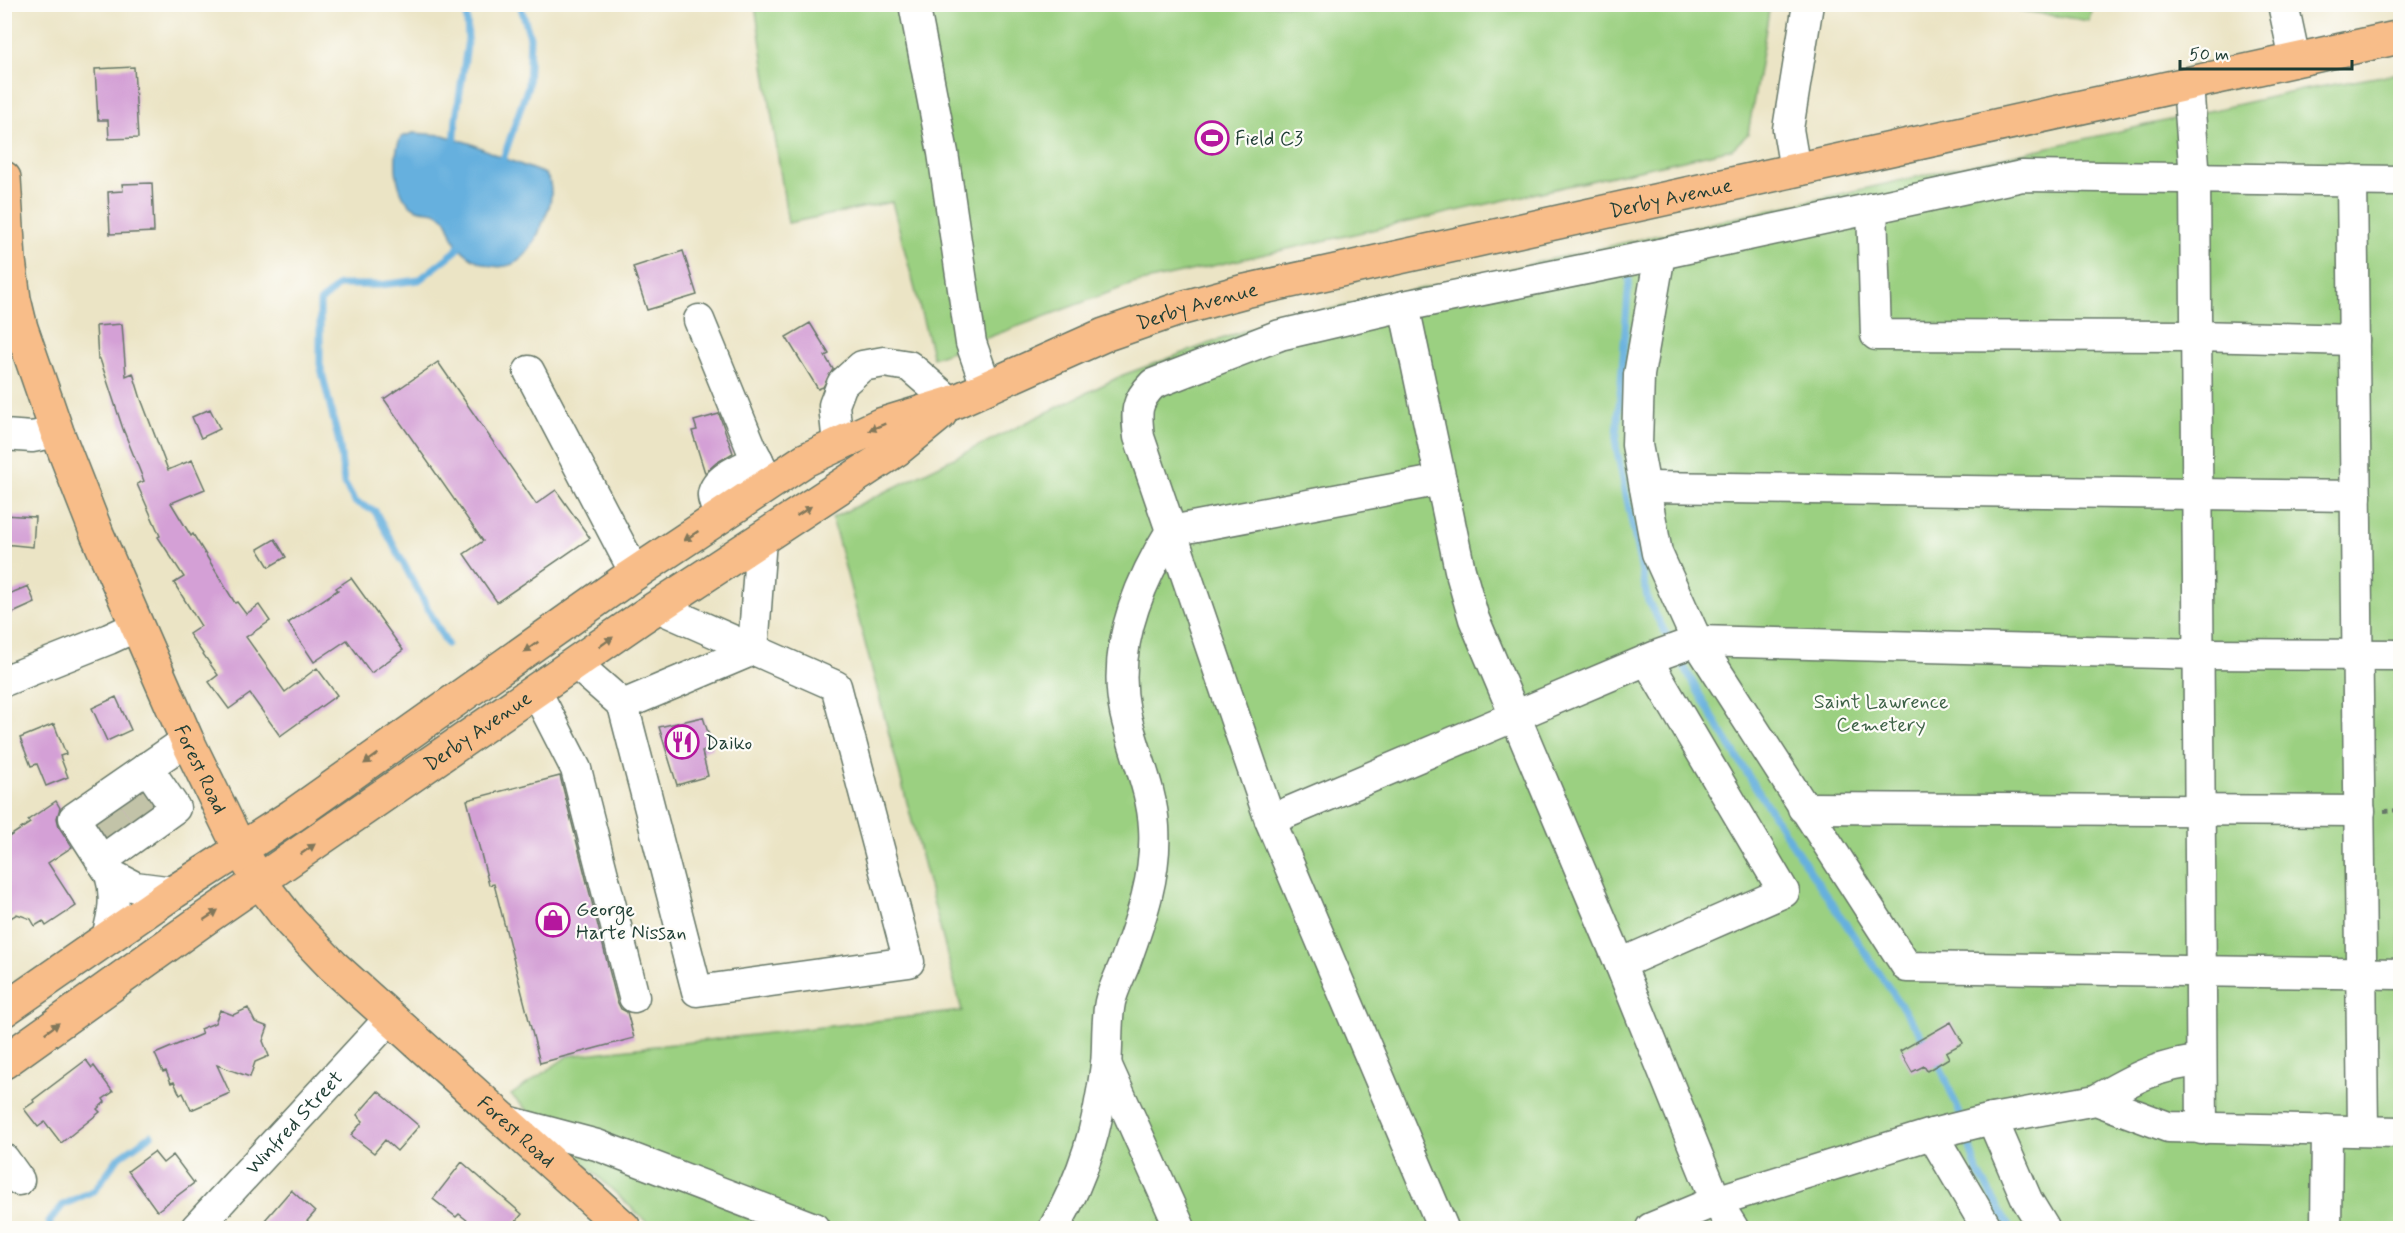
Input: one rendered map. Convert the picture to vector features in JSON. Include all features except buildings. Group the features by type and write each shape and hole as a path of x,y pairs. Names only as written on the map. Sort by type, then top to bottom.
{"main road":[{"name":"Derby Avenue","path":"4,1010 107,937 292,816 635,573 720,517 764,472 805,460 880,425 952,403 1104,335 1182,308 1245,291 2400,37"},
{"name":"Forest Road","path":"4,178 9,260 14,298 35,375 137,626 187,740 240,849 260,882 305,937 333,966 624,1228"},
{"name":"Derby Avenue","path":"4,1062 207,917 575,663 896,450 952,403"},
{"path":"635,573 657,607"}],"street":[{"path":"914,4 943,153 971,343 986,386"},
{"path":"1795,170 1788,129 1808,4"},
{"path":"2283,4 2295,60"},
{"path":"2188,84 2194,138 2195,178 2202,1129"},
{"path":"1443,1228 1270,820 1138,436 1136,415 1141,397 1153,384 1280,335 1404,306 1660,254 2022,176 2400,182"},
{"path":"2352,180 2363,1130"},
{"path":"1872,208 1876,335 2196,336 2354,340"},
{"path":"1620,964 1784,892 1672,650 1638,445 1639,375 1660,254"},
{"path":"1404,306 1460,570 1474,619 1620,964 1716,1201 1733,1228"},
{"path":"699,320 764,472"},
{"path":"838,445 834,405 842,384 862,366 884,362 909,366 952,403"},
{"path":"529,371 635,573"},
{"path":"4,435 32,437 57,432"},
{"path":"1054,1228 1072,1196 1095,1132 1106,1064 1110,1002 1151,887 1154,826 1146,784 1125,711 1122,665 1132,611 1153,560 1171,531 1441,480"},
{"path":"1645,487 2356,496"},
{"path":"753,650 761,539"},
{"path":"575,663 623,705 697,991 909,962 836,687 657,607"},
{"path":"4,681 137,626"},
{"path":"623,705 753,650"},
{"path":"1672,650 1803,808 1907,967 2400,974"},
{"path":"1270,820 1672,650 2400,655"},
{"path":"536,691 576,769 633,997"},
{"path":"107,937 116,901 106,867 74,818 101,804 147,767 187,740"},
{"path":"106,867 126,838 150,821 175,808 147,767"},
{"path":"1803,808 2360,811"},
{"path":"106,867 135,887 174,892"},
{"name":"Winfred Street","path":"196,1228 391,1017"},
{"path":"1651,1228 1716,1201 1932,1134 1992,1119 2096,1100 2140,1074 2182,1063 2202,1061"},
{"path":"1106,1064 1180,1228"},
{"path":"2096,1100 2168,1127 2400,1132"},
{"path":"1992,1119 2027,1200 2044,1228"},
{"path":"507,1121 597,1145 814,1228"},
{"path":"2326,1228 2327,1130"},
{"path":"1932,1134 1987,1228"}],"green space":[{"path":"755,5 1770,5 1748,134 1732,149 1132,284 933,358 892,202 788,223"},
{"path":"1983,5 2092,5 2089,21"},
{"name":"Saint Lawrence Cemetery","path":"2400,73 2400,1228 653,1228 511,1095 568,1056 962,1011 832,518 1123,375 1260,325 2302,90"}],"water":[{"path":"413,133 443,135 472,144 545,174 551,189 549,207 536,238 523,257 507,266 498,267 480,262 458,246 441,215 415,208 408,203 399,186 396,154 401,137"}],"waterway":[{"path":"454,149 456,118 468,39 466,4"},
{"path":"501,165 528,86 530,37 520,4"},
{"path":"447,644 375,511 355,502 344,483 340,447 320,364 320,302 339,285 380,285 419,280 456,251 463,238"},
{"path":"1629,280 1616,446 1648,601 1671,643"},
{"path":"1678,656 1765,802 1923,1038"},
{"path":"1939,1064 1960,1114"},
{"path":"51,1228 49,1222 63,1205 95,1190 118,1158 151,1135"},
{"path":"1967,1137 1976,1168 2010,1228"}],"tunnel":[{"path":"128,790 148,818"},
{"path":"103,807 123,835"}],"place":[{"name":"Field C3","path":"1212,138"},
{"name":"Daiko","path":"682,742"},
{"name":"George Harte Nissan","path":"553,920"}]}
